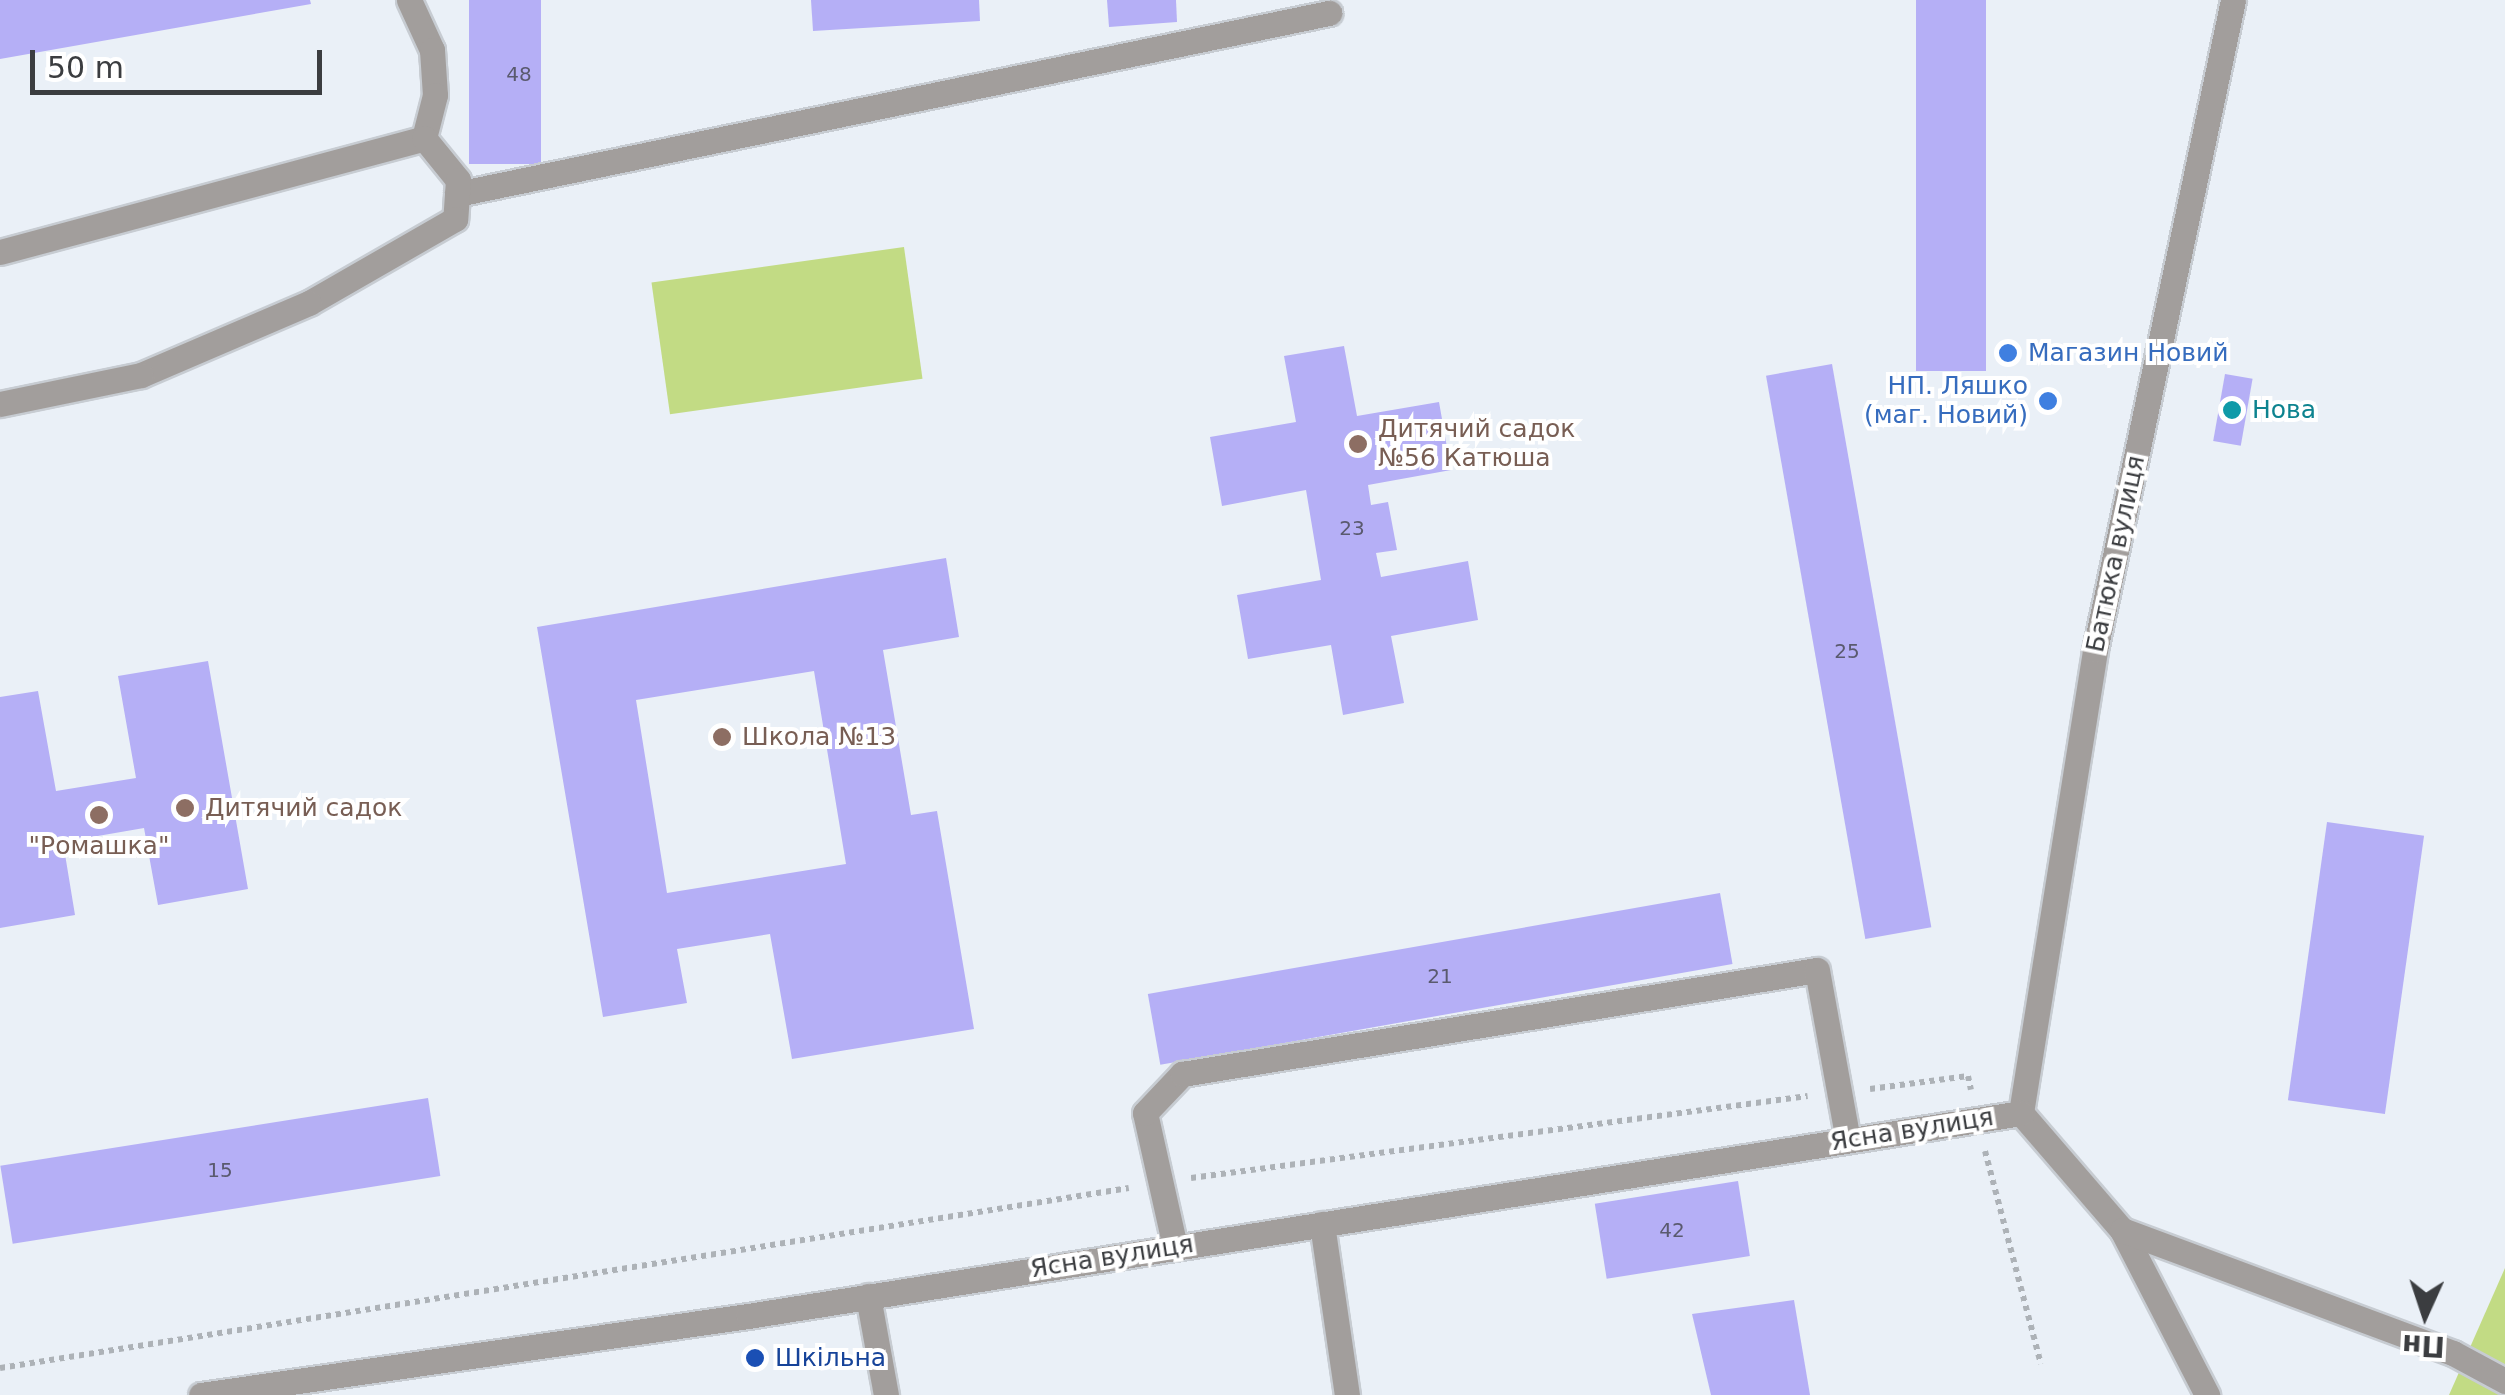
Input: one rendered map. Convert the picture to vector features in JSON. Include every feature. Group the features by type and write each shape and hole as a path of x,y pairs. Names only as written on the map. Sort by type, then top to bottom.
{"street":[{"path":"409,0 432,50 435,95 424,138"},
{"name":"Батюка вулиця","path":"2022,1113 2095,650 2232,0"},
{"path":"457,194 1323,4"},
{"path":"0,404 141,375 309,303 455,219 458,180 424,138"},
{"path":"0,252 424,138"},
{"path":"1175,1247 1145,1114 1182,1074 1818,970 1848,1140"},
{"path":"2022,1113 2122,1230 2207,1395"},
{"name":"Ясна вулиця","path":"200,1395 868,1296 2022,1113"},
{"path":"1322,1224 1347,1395"},
{"path":"2122,1230 2453,1353 2505,1381"},
{"path":"868,1296 886,1395"}],"path":[{"path":"0,1368 1160,1183 1968,1076 1976,1120 2041,1364"}],"green space":[{"path":"904,247 923,379 670,414 651,282"},
{"path":"2505,1268 2505,1395 2449,1395"}],"building":[{"path":"0,0 310,0 311,4 0,59"},
{"path":"469,0 541,0 541,164 469,164"},
{"path":"811,0 979,0 980,21 813,31"},
{"path":"1107,0 1176,0 1177,22 1109,27"},
{"path":"1916,0 1986,0 1986,371 1916,371"},
{"path":"1344,346 1357,416 1439,402 1451,470 1368,485 1371,505 1388,502 1397,550 1376,553 1381,577 1468,561 1478,620 1391,636 1404,703 1343,715 1331,645 1248,659 1237,595 1321,580 1306,490 1222,506 1210,437 1296,422 1284,356"},
{"path":"1832,364 1931,927 1865,939 1766,376"},
{"name":"Нова","path":"2225,374 2253,379 2241,446 2213,441"},
{"path":"946,558 959,637 883,650 911,815 937,811 974,1029 792,1059 770,934 677,949 687,1003 603,1017 537,627","holes":["814,671 846,864 667,893 636,700"]},
{"path":"208,661 248,889 158,905 144,828 63,842 75,915 0,928 0,697 38,691 56,791 136,778 118,676"},
{"path":"2327,822 2424,836 2385,1114 2288,1100"},
{"path":"1720,893 1733,964 1160,1065 1148,994"},
{"path":"428,1098 440,1176 13,1244 0,1166"},
{"path":"1738,1181 1750,1256 1607,1279 1595,1204"},
{"path":"1794,1300 1810,1395 1711,1395 1692,1314"}],"place":[{"name":"Магазин Новий","path":"2008,353"},
{"name":"НП. Ляшко (маг. Новий)","path":"2048,401"},
{"name":"Нова","path":"2232,410"},
{"name":"Дитячий садок №56 Катюша","path":"1358,444"},
{"name":"Школа №13","path":"722,737"},
{"name":"Дитячий садок","path":"185,808"},
{"name":"\"Ромашка\"","path":"99,815"},
{"name":"Шкільна","path":"755,1358"}]}
